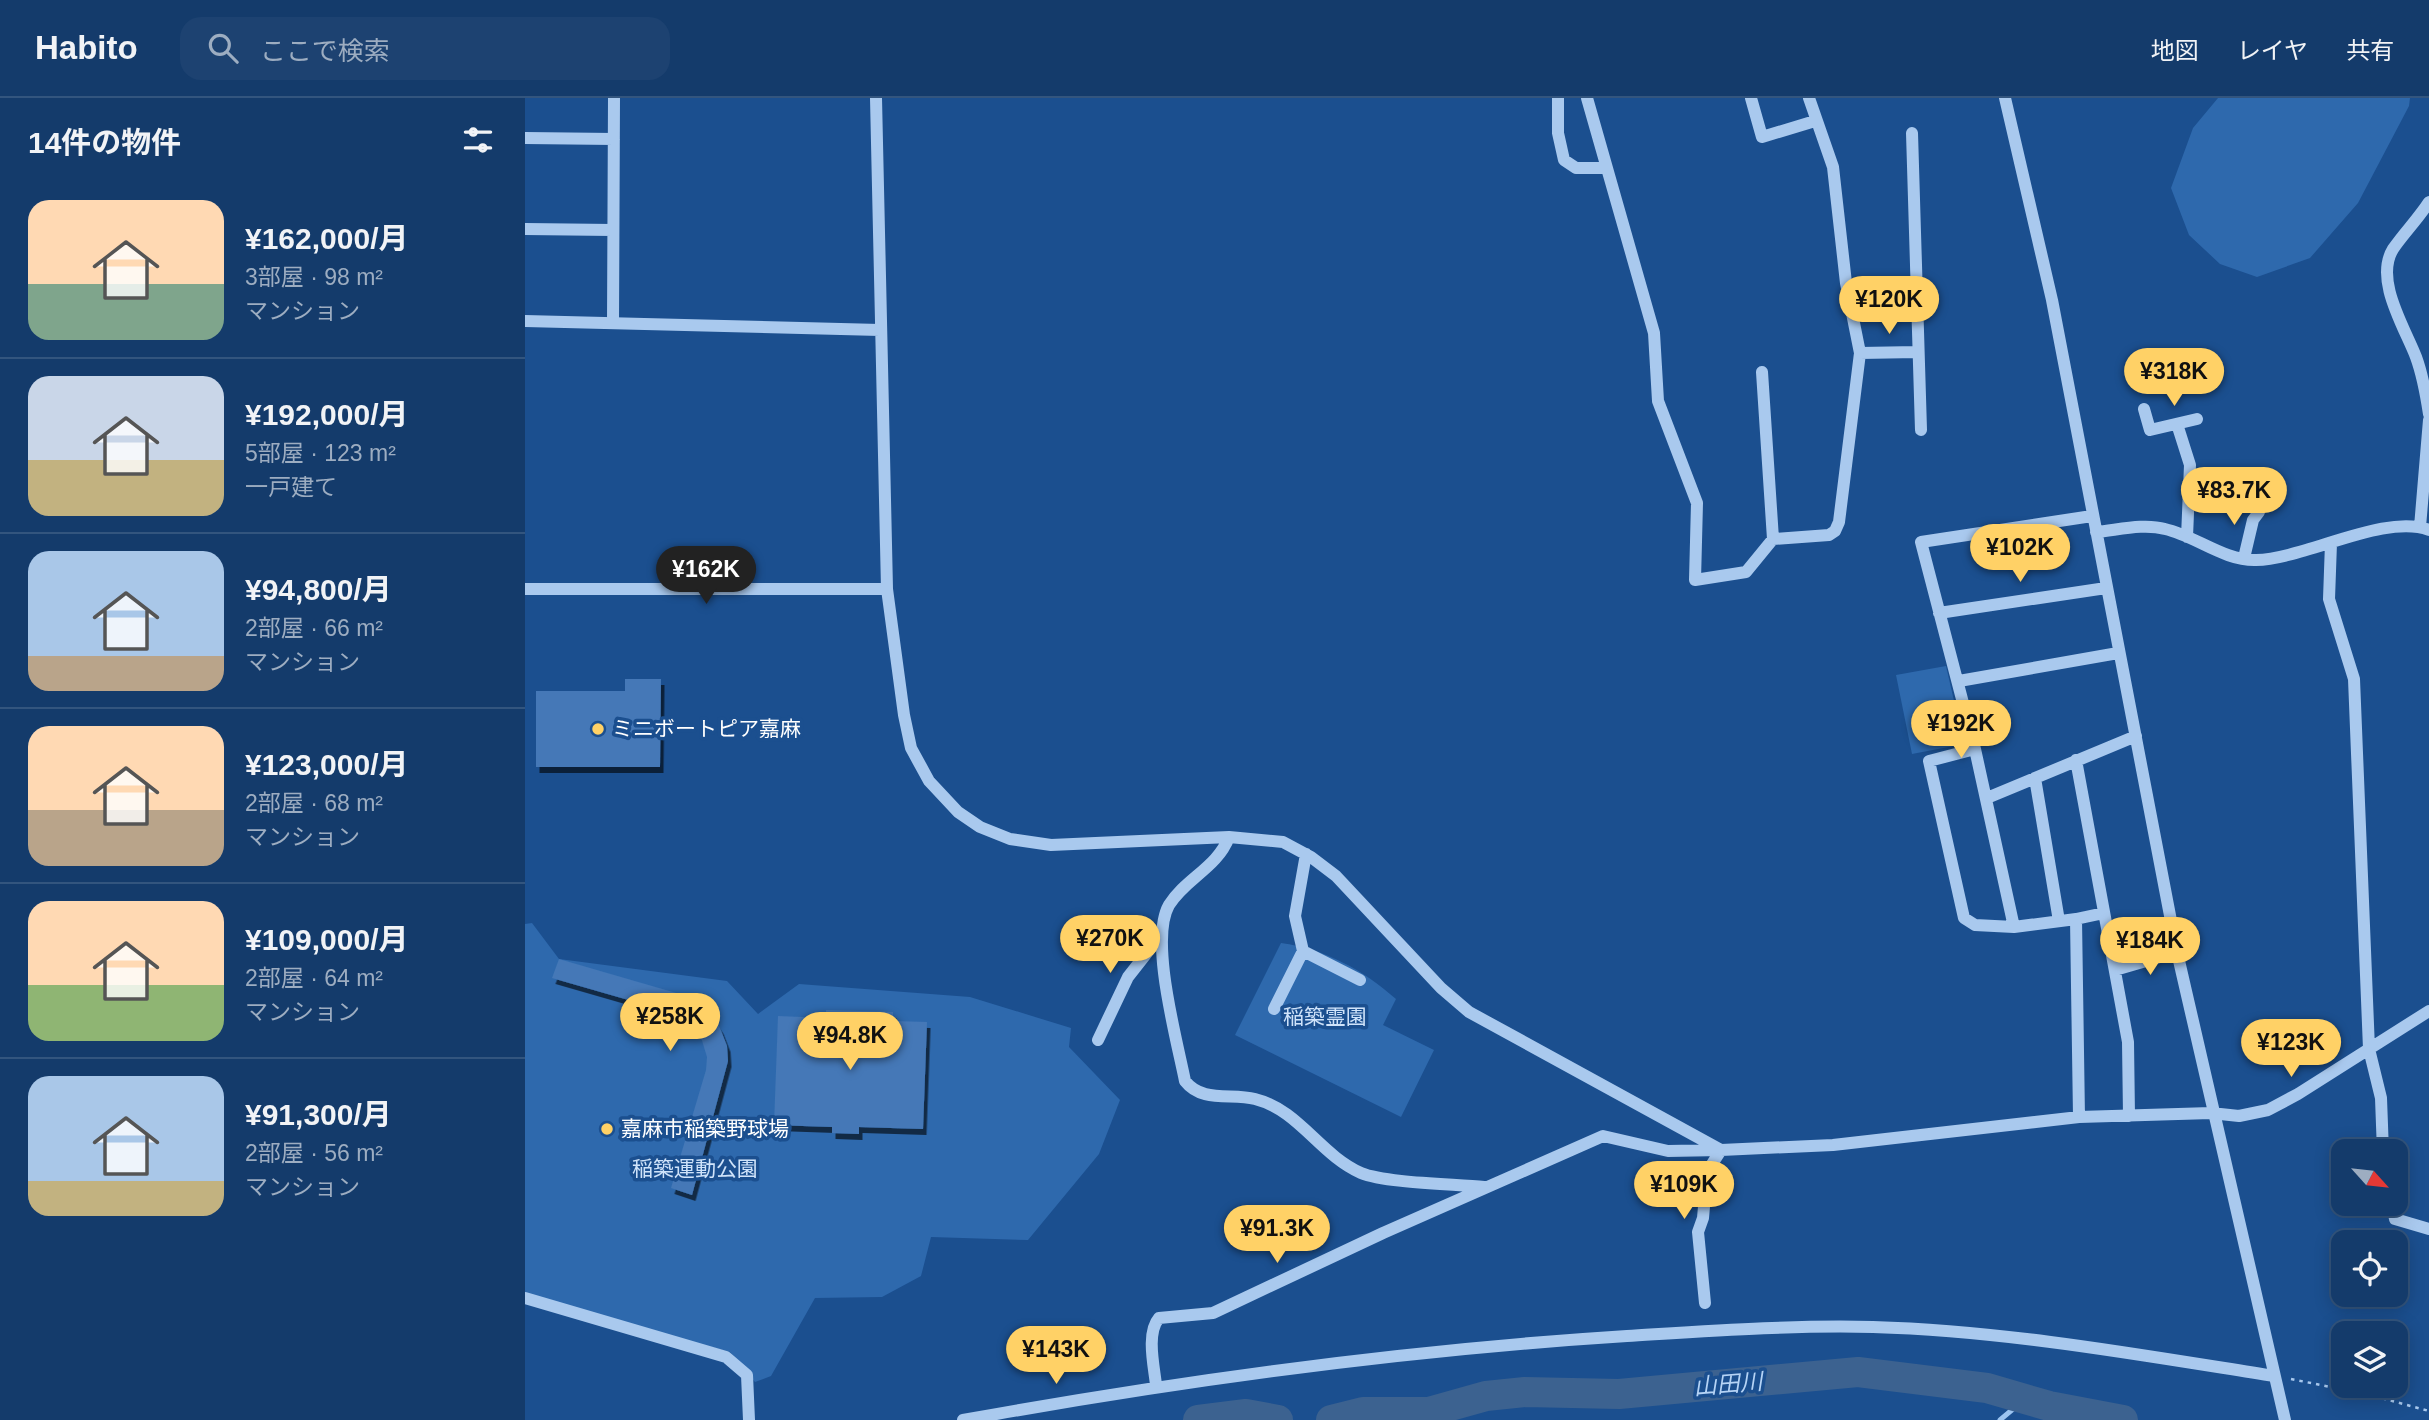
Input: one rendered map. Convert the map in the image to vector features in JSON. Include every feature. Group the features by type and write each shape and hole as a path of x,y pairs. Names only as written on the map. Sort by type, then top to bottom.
{"street":[{"path":"613,323 614,98"},
{"path":"876,98 887,589 911,748 929,780 958,812 979,827 1010,839 1051,845 1229,837 1283,842 1306,854 1336,876 1441,988 1469,1012 1721,1150"},
{"path":"1558,98 1558,132 1564,160 1576,168 1607,168"},
{"path":"1587,98 1654,333 1658,401 1697,503 1695,580 1746,572 1773,539 1762,372"},
{"path":"1751,98 1762,136 1815,121"},
{"path":"1773,539 1829,536 1835,531 1860,353 1846,283 1833,167 1809,98"},
{"path":"2005,98 2052,300 2118,653 2211,1113 2285,1420"},
{"path":"1912,133 1921,430"},
{"path":"525,138 614,139"},
{"path":"2096,533 2148,527 2166,529 2244,558 2257,560 2383,529 2425,528 2429,417 2425,383 2395,311 2388,273 2392,251 2415,225 2429,202"},
{"path":"525,229 613,230"},
{"path":"525,321 880,330"},
{"path":"2415,355 2429,351"},
{"path":"1860,353 1917,352"},
{"path":"2144,410 2150,430 2197,419"},
{"path":"2177,424 2190,465 2187,537"},
{"path":"2244,558 2253,520 2259,512"},
{"path":"2014,927 1959,681 1921,542 2092,516"},
{"path":"2331,543 2329,599 2354,679 2368,1049 2381,1098 2383,1139"},
{"path":"1939,613 2106,588"},
{"path":"525,589 887,589"},
{"path":"1959,681 2118,653"},
{"path":"1987,798 2136,736"},
{"path":"1975,750 1929,761 1964,918 1975,925 2014,927 2104,913"},
{"path":"2076,760 2128,1042 2129,1116"},
{"path":"2035,778 2059,921"},
{"path":"1098,1040 1128,977 1161,935 1170,904 1210,867 1224,850 1229,837"},
{"path":"1274,1009 1303,951 1295,916 1306,854"},
{"path":"2076,919 2079,1117"},
{"path":"1161,935 1184,1073 1193,1090 1255,1099 1282,1110 1335,1158 1362,1174 1485,1187"},
{"path":"1303,951 1360,981"},
{"path":"2115,970 2177,952"},
{"path":"1156,1385 1152,1335 1154,1325 1160,1318 1213,1313 1485,1187 1603,1136 1668,1151 1721,1150 1833,1145 2079,1117 2211,1113 2239,1116 2267,1110 2429,1011"},
{"path":"1705,1303 1698,1232 1703,1218 1707,1172 1721,1150"},
{"path":"2394,1216 2395,1219 2429,1229"},
{"path":"525,1298 726,1357 740,1366 747,1375 749,1420"},
{"path":"963,1420 1156,1385 1488,1344 1750,1328 1831,1328 2020,1338 2274,1376"}],"path":[{"path":"2274,1376 2370,1395 2429,1411"}],"green space":[{"path":"2218,98 2410,98 2409,106 2358,203 2310,258 2257,277 2220,264 2189,235 2171,188 2193,128"},
{"path":"1946,666 1964,744 1912,754 1896,675"},
{"name":"稲築運動公園","path":"532,923 559,959 727,981 758,1014 799,984 970,997 1071,1028 1069,1047 1120,1100 1099,1154 1028,1240 931,1237 921,1276 882,1297 815,1298 771,1376 755,1382 730,1352 525,1297 525,924"},
{"name":"稲築霊園","path":"1281,943 1313,950 1343,962 1370,979 1396,999 1383,1025 1434,1050 1401,1117 1235,1035"}],"building":[{"name":"ミニボートピア嘉麻","path":"625,679 661,679 660,767 536,767 536,691 625,691"},
{"path":"559,959 683,995 710,1013 720,1028 727,1046 728,1061 692,1195 671,1188 706,1070 707,1057 700,1034 677,1014 552,978"},
{"path":"826,1010 893,1012 893,1021 927,1022 923,1129 859,1127 859,1134 832,1133 832,1127 774,1125 778,1016 826,1018"}],"waterway":[{"name":"山田川","path":"1331,1420 1363,1412 1429,1412 1486,1396 1525,1392 1619,1394 1858,1372 1987,1388 2049,1406 2123,1420"},
{"path":"2000,1420 2025,1399"},
{"name":"山田川","path":"1198,1420 1246,1414 1278,1420"}],"place":[{"name":"ミニボートピア嘉麻","path":"598,729"},
{"name":"嘉麻市稲築野球場","path":"607,1129"}]}
